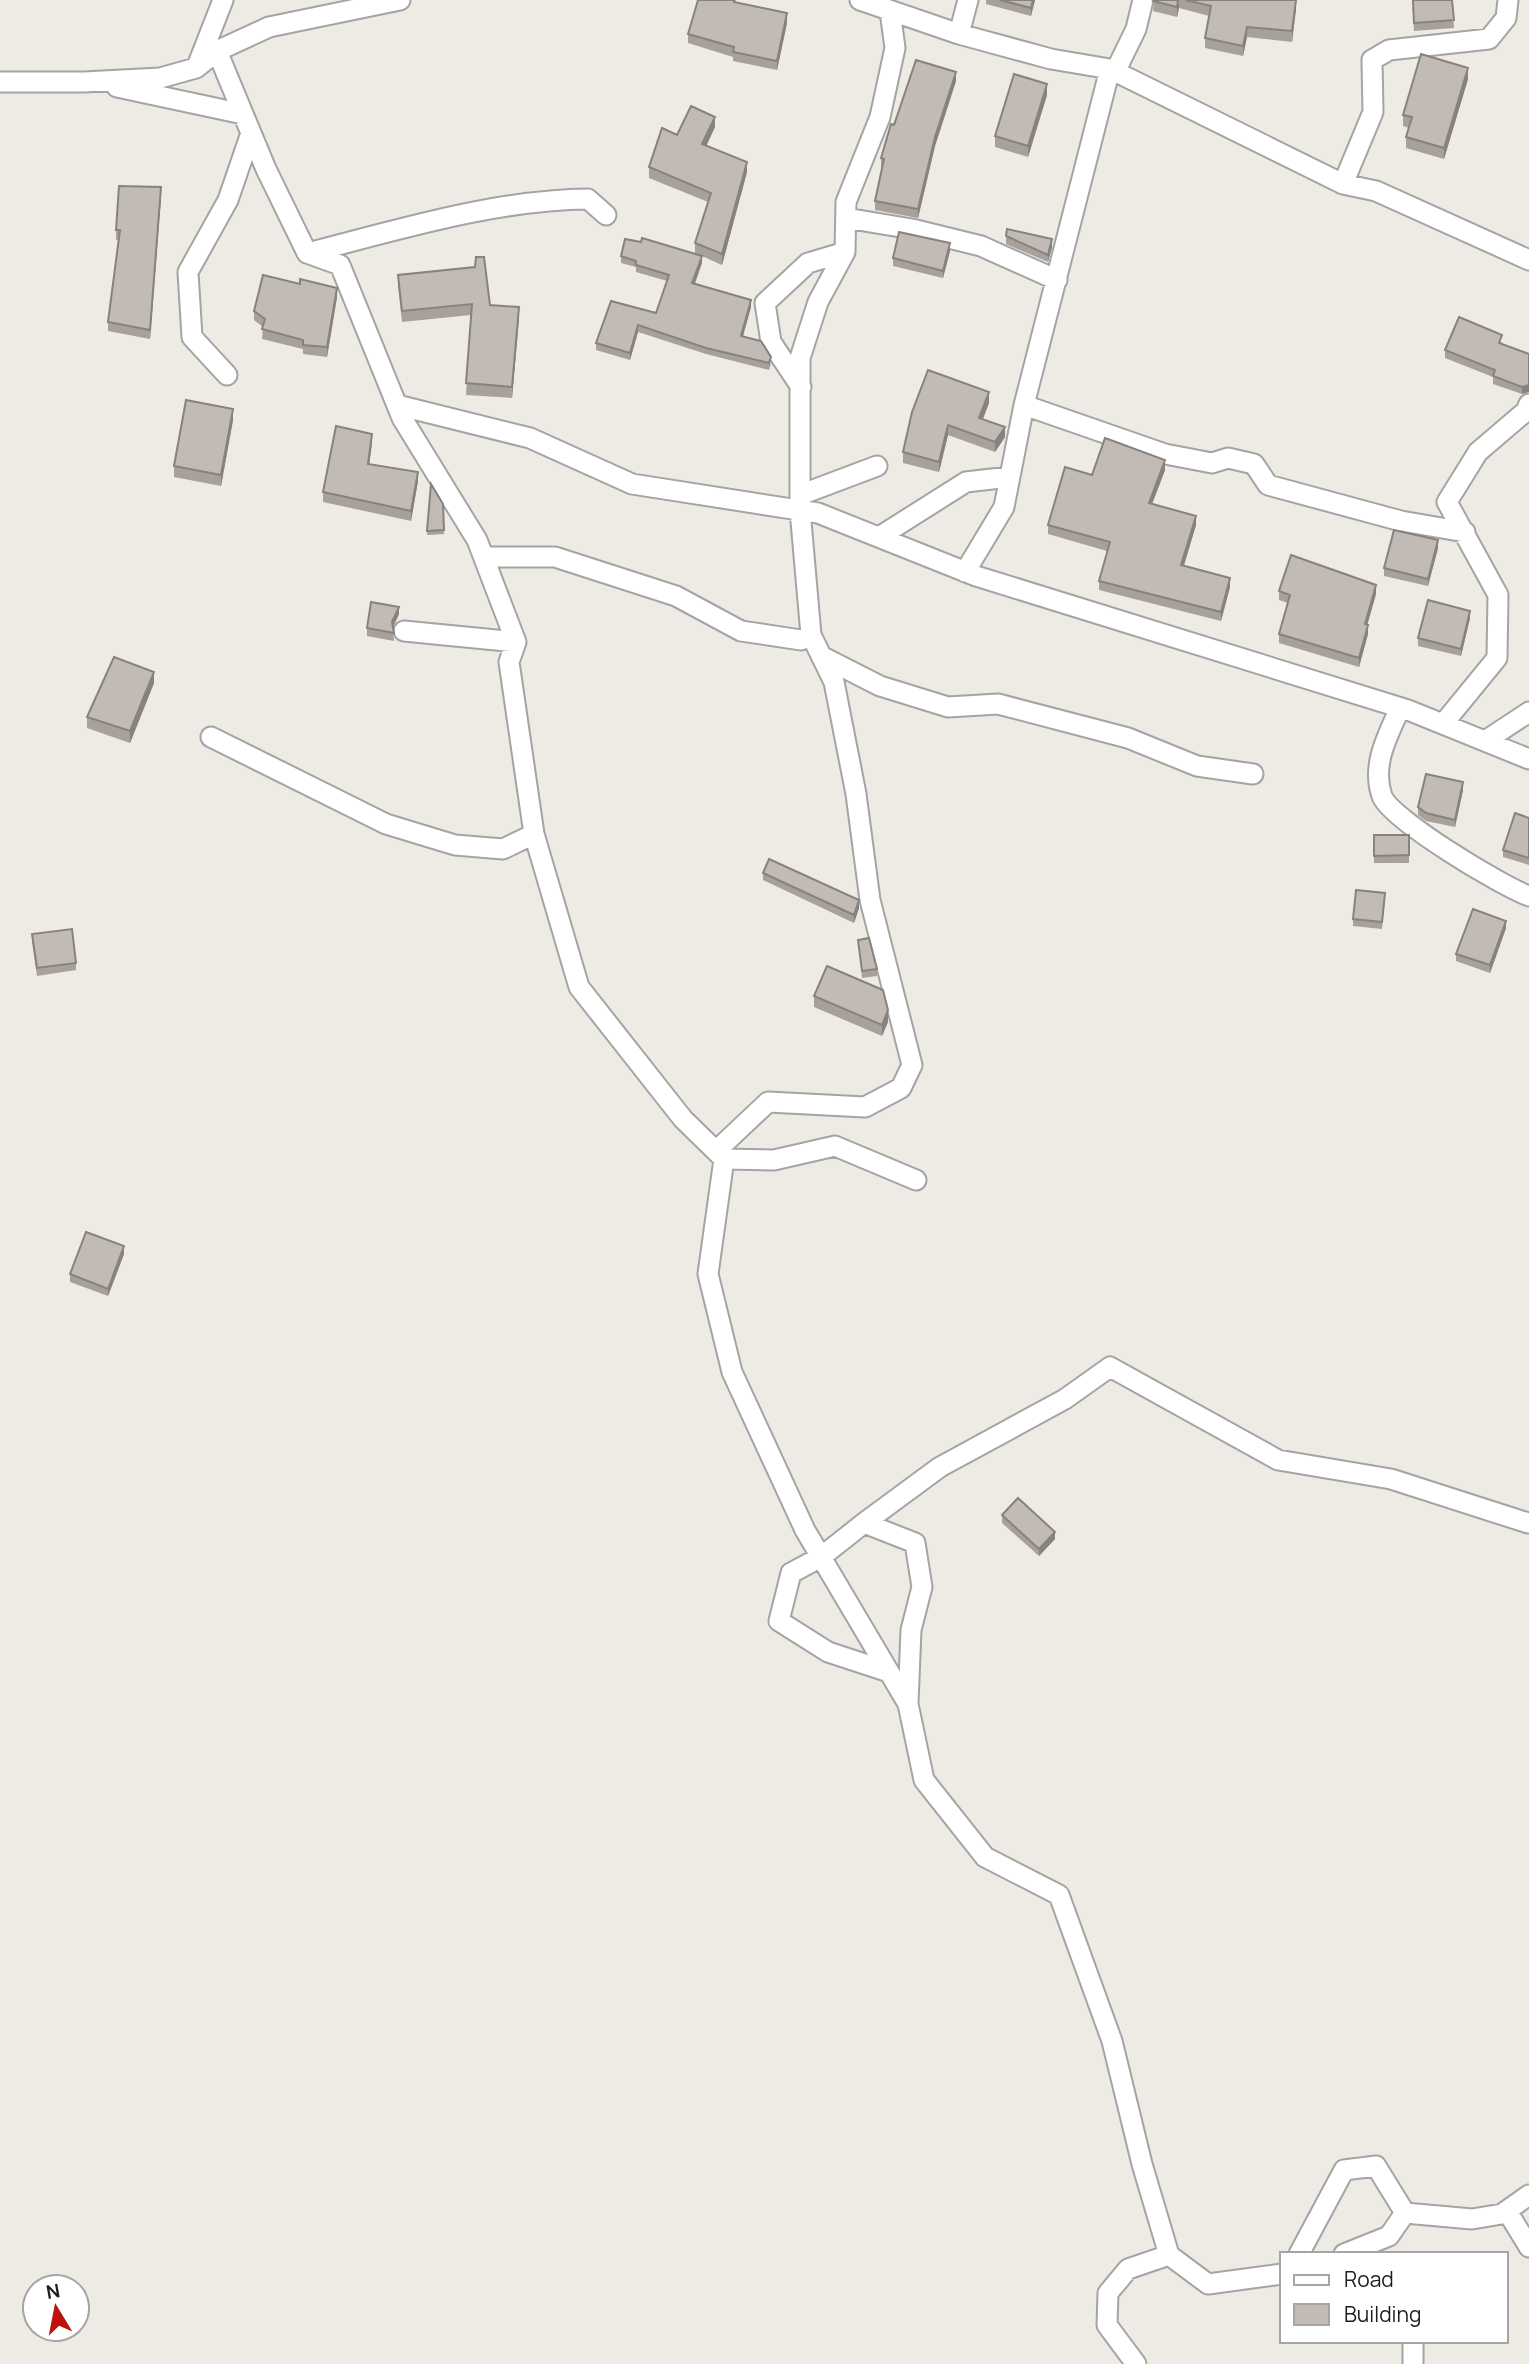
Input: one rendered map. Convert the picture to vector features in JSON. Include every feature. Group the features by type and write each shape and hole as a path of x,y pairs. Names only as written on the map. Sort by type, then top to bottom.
{"street":[{"path":"197,68 223,0"},
{"path":"0,82 95,82 160,78 197,68 217,51 269,27 400,0"},
{"path":"860,0 958,34 1051,60 1112,71 1343,184 1376,191 1529,260"},
{"path":"958,34 968,0"},
{"path":"965,572 1004,507 1024,405 1112,71 1136,29 1143,0"},
{"path":"1343,184 1373,112 1371,60 1389,50 1489,38 1507,18 1508,0"},
{"path":"890,11 895,48 880,117 846,202 845,252 818,302 800,358 800,503 811,635 834,682 856,794 870,900 912,1065 901,1088 865,1107 768,1102 720,1155 708,1274 733,1372 805,1530 908,1704"},
{"path":"217,51 251,133 307,253 340,265 397,405 477,540 484,557 516,642 509,662 534,834 579,987 683,1119 720,1155 774,1160 835,1146 916,1180"},
{"path":"95,82 243,114"},
{"path":"227,375 192,337 188,272 228,200 251,133"},
{"path":"307,253 424,224 550,199 588,199 606,215"},
{"path":"846,218 912,229 981,246 1056,279"},
{"path":"801,387 771,342 765,303 808,263 845,252"},
{"path":"1443,724 1497,658 1498,595 1447,502 1478,452 1526,411 1529,404"},
{"path":"397,405 530,438 632,484 800,503 818,513 965,572 1400,708 1529,759"},
{"path":"1024,405 1165,454 1212,463 1228,458 1254,464 1268,485 1401,520 1465,532"},
{"path":"800,503 877,466"},
{"path":"879,537 966,482 1009,477"},
{"path":"484,557 555,557 676,596 741,631 801,640 811,635"},
{"path":"404,631 516,642"},
{"path":"821,656 880,686 948,707 998,704 1128,738 1197,766 1253,774"},
{"path":"1400,708 1379,755 1382,797 1404,822 1529,896"},
{"path":"1485,741 1529,712"},
{"path":"211,737 386,824 455,845 503,849 534,834"},
{"path":"889,1672 828,1652 779,1621 791,1573 821,1557 940,1467 1065,1399 1110,1367 1278,1460 1391,1479 1528,1522"},
{"path":"864,1523 915,1543 922,1587 911,1630 908,1704 924,1780 985,1857 1059,1895 1112,2041 1142,2164 1169,2255 1208,2284 1280,2274"},
{"path":"1300,2252 1344,2170 1376,2166 1405,2213"},
{"path":"1405,2213 1472,2219 1507,2211 1529,2195"},
{"path":"1507,2211 1529,2247"},
{"path":"1349,2252 1389,2236 1405,2213"},
{"path":"1136,2364 1107,2325 1108,2293 1128,2269 1169,2255"},
{"path":"1413,2343 1413,2364"}],"building":[{"path":"698,0 734,0 787,13 777,61 733,52 734,47 688,34"},
{"path":"1000,0 1033,0 1031,8"},
{"path":"1178,0 1177,7 1153,1"},
{"path":"1186,0 1296,0 1292,31 1247,27 1243,46 1205,38 1211,6"},
{"path":"1413,0 1452,0 1454,20 1414,23"},
{"path":"1421,54 1468,68 1444,148 1406,137 1412,117 1403,115"},
{"path":"916,60 956,72 935,137 918,209 875,201 884,159 881,158"},
{"path":"1014,74 1047,84 1028,146 995,136"},
{"path":"691,106 715,117 702,144 747,162 722,254 695,243 711,193 649,167 662,128 677,135"},
{"path":"119,186 161,187 150,330 108,322 120,230 116,230"},
{"path":"1007,229 1052,239 1048,255 1006,236"},
{"path":"899,232 950,243 943,271 893,258"},
{"path":"642,238 702,256 692,283 751,300 741,336 761,341 771,357 769,363 706,348 638,325 630,353 596,343 611,301 656,313 669,275 636,265 636,261 621,256 625,239 641,242"},
{"path":"476,257 484,257 490,305 519,307 512,387 466,383 472,304 402,311 398,275 475,267"},
{"path":"263,275 300,284 300,279 337,288 327,347 303,345 303,340 262,329 265,319 254,311"},
{"path":"1459,317 1502,335 1499,343 1529,354 1529,385 1522,387 1493,376 1495,370 1445,350"},
{"path":"928,370 989,392 979,418 1005,427 995,442 948,425 939,462 903,452 912,412"},
{"path":"186,400 233,409 221,475 174,466"},
{"path":"336,426 372,434 368,464 418,472 411,511 323,492"},
{"path":"1105,438 1165,460 1149,503 1196,516 1181,565 1230,578 1221,612 1099,581 1110,542 1048,525 1065,467 1092,475"},
{"path":"431,484 443,504 444,530 427,531"},
{"path":"1394,530 1438,540 1428,579 1384,568"},
{"path":"1291,555 1376,585 1359,658 1279,634 1290,595 1279,591"},
{"path":"1428,600 1470,611 1461,649 1418,638"},
{"path":"371,602 399,607 392,622 394,633 367,628"},
{"path":"114,657 154,672 130,731 87,717"},
{"path":"1426,774 1463,782 1455,820 1426,813 1418,807"},
{"path":"1515,813 1529,818 1529,858 1503,850"},
{"path":"1374,835 1409,835 1409,855 1374,856"},
{"path":"769,859 859,900 854,915 763,873"},
{"path":"1356,890 1385,893 1382,922 1353,919"},
{"path":"1473,909 1506,921 1490,965 1456,954"},
{"path":"72,929 76,963 37,968 32,934"},
{"path":"869,938 877,969 862,971 858,940"},
{"path":"827,966 883,990 888,1010 882,1025 814,996"},
{"path":"86,1232 124,1246 108,1289 70,1274"},
{"path":"1018,1498 1055,1532 1039,1549 1002,1515"}]}
